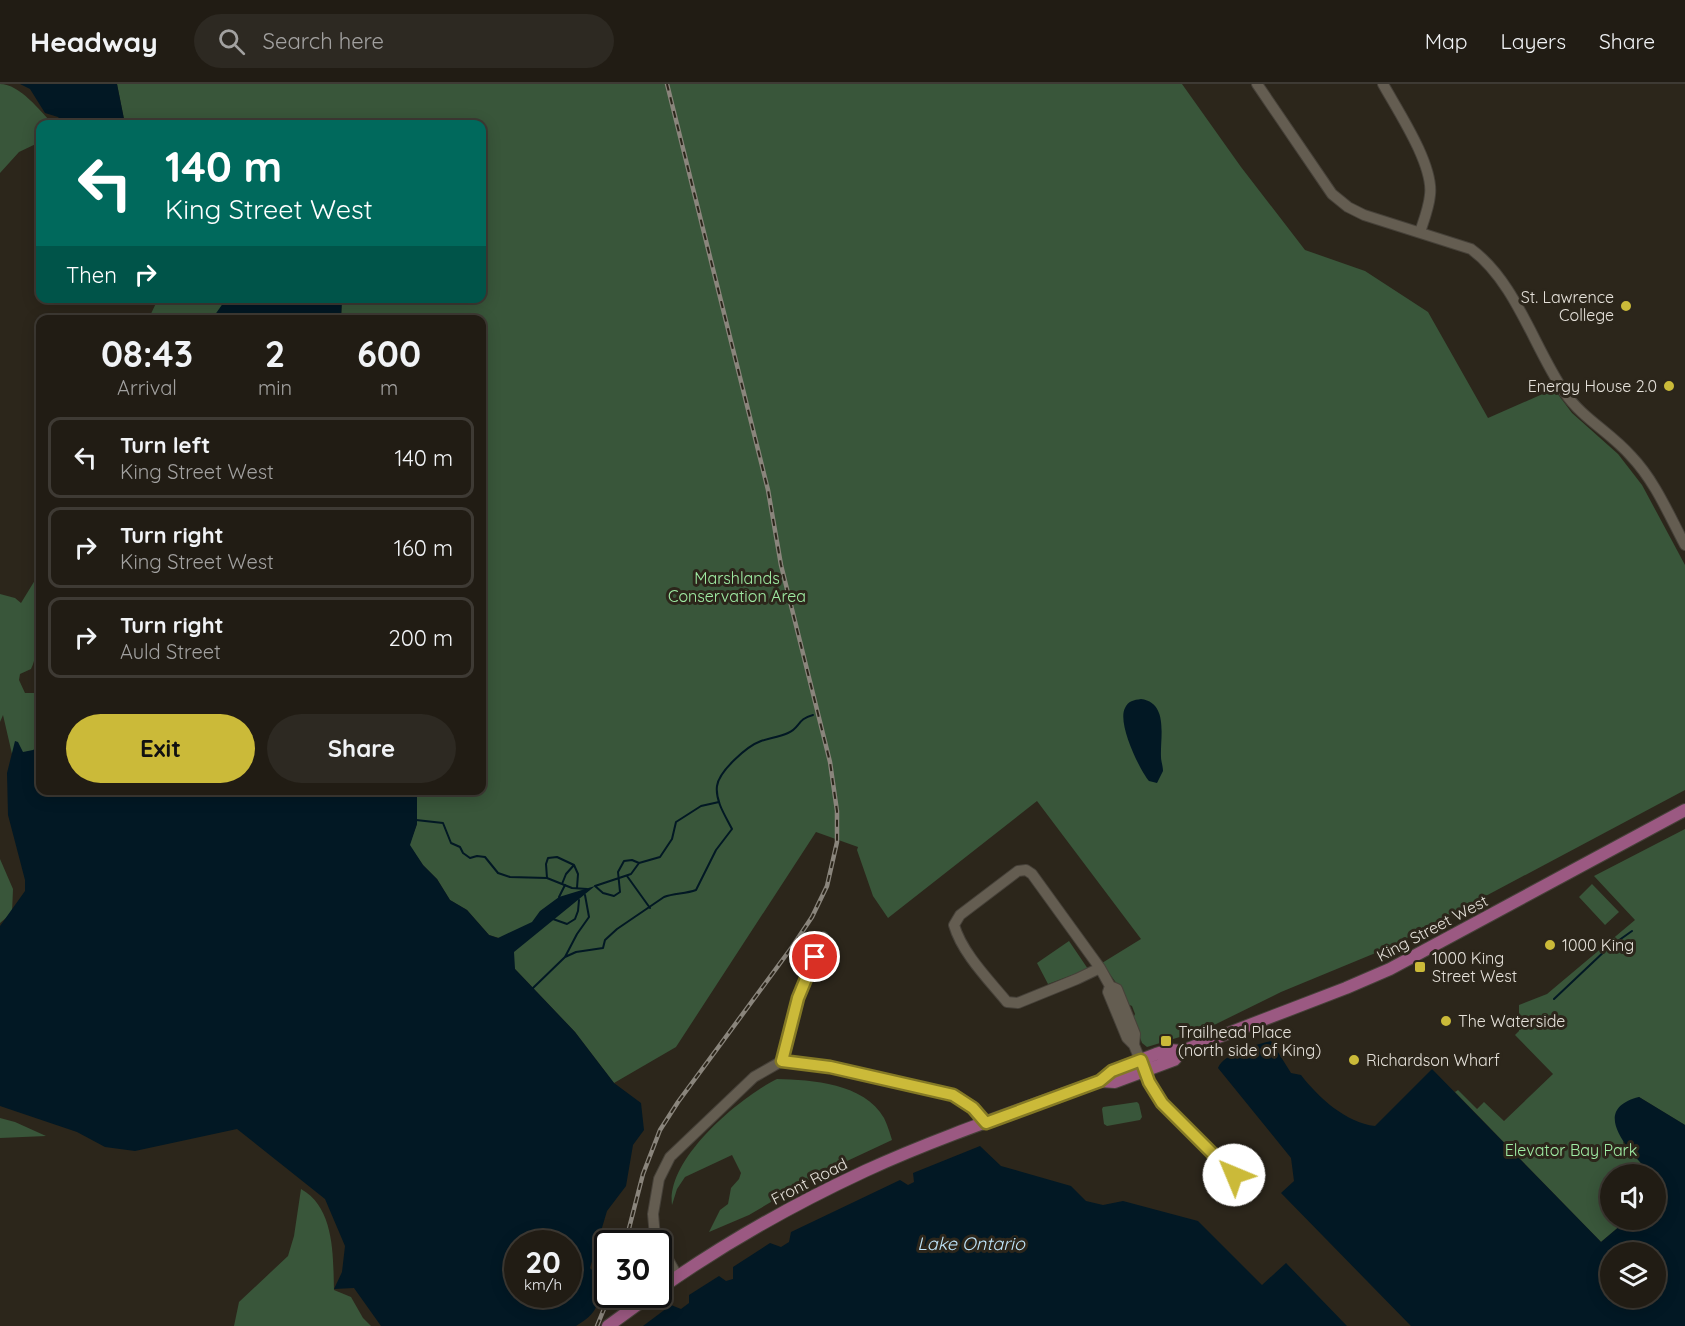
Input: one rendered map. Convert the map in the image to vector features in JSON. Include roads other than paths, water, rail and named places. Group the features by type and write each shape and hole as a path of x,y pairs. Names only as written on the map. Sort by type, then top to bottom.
{"main road":[{"name":"King Street West","path":"986,1123 1100,1081 1112,1071 1174,1060 1182,1051 1390,969 1685,810"},
{"name":"Front Road","path":"672,1281 736,1239 815,1195 893,1159 986,1123"},
{"path":"608,1326 633,1308"}],"street":[{"path":"1257,84 1332,194 1348,207 1364,215 1471,249 1484,258 1508,292 1565,394 1580,411 1631,455 1650,481 1685,545"},
{"path":"1383,84 1425,162 1430,181 1430,195 1420,232"},
{"path":"1100,968 1018,1003 1007,1002 978,968 954,925 960,915 1018,871 1026,870 1032,874 1100,968 1110,986 1108,992 1127,1038 1134,1045 1149,1082 1162,1103 1234,1175"},
{"path":"782,1061 798,998 824,937"},
{"path":"678,1277 655,1237 653,1214 659,1179 670,1157 754,1077 782,1061 830,1067 953,1095 973,1108 986,1123"}],"water":[{"path":"20,84 117,84 124,120 61,120 45,113 30,89"},
{"path":"223,303 342,303 341,315 215,315"},
{"path":"1141,699 1156,707 1161,722 1163,771 1157,783 1149,781 1126,735 1123,715 1125,708 1132,701"},
{"path":"15,741 18,742 23,752 36,748 36,795 417,795 417,824 410,845 423,865 437,879 450,900 467,910 489,935 498,938 532,922 540,911 559,897 595,886 514,952 515,969 575,1032 614,1083 641,1103 644,1130 633,1145 626,1186 607,1211 601,1230 594,1230 594,1255 590,1268 594,1272 594,1311 576,1326 381,1326 354,1288 334,1289 342,1272 345,1246 325,1199 237,1129 135,1151 105,1147 77,1132 0,1106 0,926 25,891 25,880 8,815 7,773"},
{"path":"1271,1041 1291,1073 1301,1075 1316,1092 1343,1114 1364,1124 1375,1126 1432,1069 1601,1242 1615,1230 1666,1230 1666,1164 1642,1164 1618,1132 1615,1122 1616,1112 1624,1103 1639,1097 1685,1125 1685,1326 1411,1326 1281,1193 1294,1181 1291,1158 1218,1068 1226,1058 1249,1047"},
{"name":"Lake Ontario","path":"980,1146 1001,1166 1071,1186 1086,1201 1103,1205 1123,1201 1198,1221 1262,1285 1286,1263 1347,1326 643,1326 667,1308 672,1308 672,1305 681,1309 689,1303 689,1295 719,1276 726,1281 733,1279 733,1267 770,1243 781,1247 789,1242 791,1232 900,1180 908,1185 914,1182 913,1173"}],"waterway":[{"path":"565,957 576,952 603,948 605,940 617,929 664,897 696,890 716,850 732,829 717,792 717,786 723,773 748,748 761,741 788,733 804,719 813,715"},
{"path":"595,886 631,874 639,863 660,857 672,839 676,822 701,806 719,802"},
{"path":"416,820 443,823 451,843 460,847 463,853 470,858 485,857 498,873 510,877 547,878 572,888 587,889"},
{"path":"547,878 548,858 557,857 574,865 578,874 577,888"},
{"path":"595,886 603,893 614,896 620,892 618,872 624,861 632,860 639,863"},
{"path":"562,884 566,874 574,865"},
{"path":"627,876 650,908"},
{"path":"559,897 565,885"},
{"path":"533,988 565,957 589,917 585,895"},
{"path":"553,919 567,924 575,919 579,900"},
{"path":"1554,999 1608,948 1632,931"}],"railway":[{"path":"629,1230 643,1174 660,1130 812,917 827,886 837,842 837,811 830,762 781,565 768,490 667,84"},
{"path":"597,1326 604,1308"}],"place":[{"name":"St. Lawrence College","path":"1626,306"},
{"name":"Energy House 2.0","path":"1669,386"},
{"name":"1000 King","path":"1550,945"},
{"name":"1000 King Street West","path":"1420,967"},
{"name":"The Waterside","path":"1446,1021"},
{"name":"Trailhead Place (north side of King)","path":"1166,1041"},
{"name":"Richardson Wharf","path":"1354,1060"}],"park label":[{"name":"Marshlands Conservation Area","path":"737,587"},
{"name":"Elevator Bay Park","path":"1571,1150"}]}
